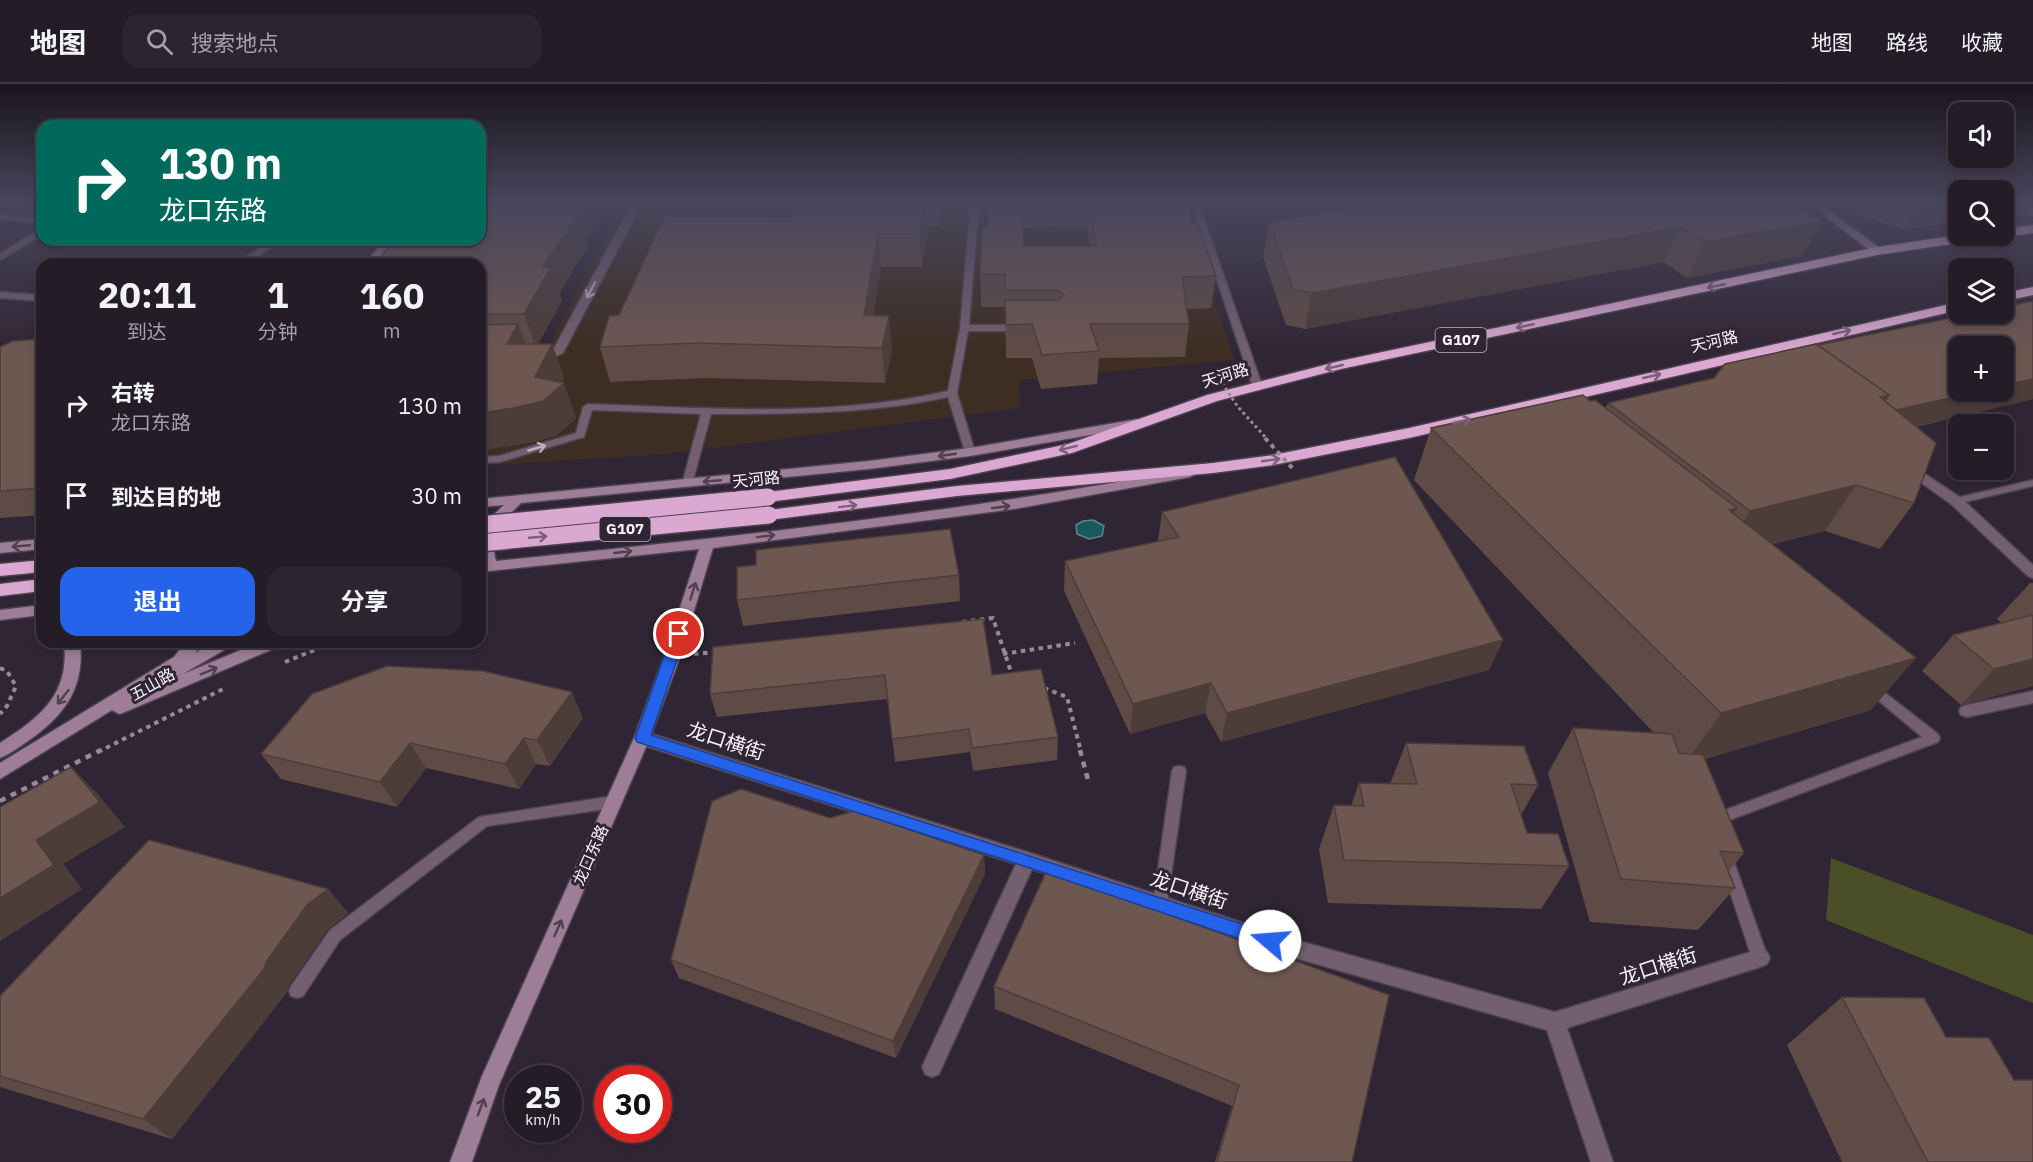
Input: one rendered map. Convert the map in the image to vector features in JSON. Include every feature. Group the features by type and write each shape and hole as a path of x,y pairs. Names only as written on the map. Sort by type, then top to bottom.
{"highway":[{"name":"天河路","path":"486,524 768,497 951,474 1072,448 1257,385 1340,365 1871,252"},
{"path":"2014,295 2033,291"},
{"name":"天河路","path":"486,542 769,515 957,491 1213,468 1326,451 1532,410 1751,352 1948,308"},
{"path":"8,570 36,567"},
{"path":"2,589 36,586"}],"main road":[{"path":"486,502 869,465 969,452 1150,421"},
{"path":"486,566 708,543 1015,505 1213,468"},
{"path":"486,542 489,529 518,499"},
{"name":"龙口东路","path":"461,1162 489,1083 642,738 672,657 708,543"},
{"path":"0,548 36,545"},
{"path":"486,576 544,561"},
{"path":"0,615 36,613"},
{"path":"0,751 35,726 70,689 74,673 74,648"},
{"name":"五山路","path":"0,772 179,661 190,648"},
{"name":"五山路","path":"77,725 215,648"},
{"path":"77,725 261,648"}],"street":[{"path":"524,354 557,353 611,252"},
{"path":"1751,352 1770,366"},
{"path":"1900,460 1956,501 2033,573"},
{"path":"1967,711 2033,697"},
{"name":"龙口横街","path":"642,738 1027,860 1292,948 1555,1022 1760,958"},
{"path":"932,1067 1027,860"},
{"path":"1555,1022 1602,1162"}],"lane":[{"path":"969,452 952,393 964,328 971,252"},
{"path":"1212,252 1257,385"},
{"path":"0,295 36,298"},
{"path":"964,328 1034,328"},
{"path":"486,460 500,459 580,435 588,407 707,411 852,410 922,401 952,393"},
{"path":"687,484 707,411"},
{"path":"1956,501 2033,483"},
{"path":"1760,958 1713,820 1933,738 1858,678"},
{"path":"1160,904 1179,771"},
{"path":"297,991 335,935 484,821 613,802"}],"path":[{"path":"1222,383 1238,407 1295,471"},
{"path":"957,622 993,618 1012,676"},
{"path":"1003,654 1075,643"},
{"path":"283,663 319,648"},
{"path":"672,657 719,651"},
{"path":"0,668 7,671 16,686 8,706 0,714"},
{"path":"0,801 233,684"},
{"path":"1034,684 1067,697 1088,780"}],"shaded area":[{"path":"598,252 1196,252 1235,360 1019,380 1020,408 666,454 486,466 486,344 549,344"},
{"path":"1093,520 1104,526 1102,536 1089,539 1077,534 1076,525 1083,521"},
{"path":"1831,858 2033,935 2033,1003 1826,920"}],"building":[{"path":"384,252 553,252 543,267 551,267 524,314 486,314 486,258 380,258"},
{"path":"648,252 875,252 864,315 889,316 882,348 698,343 600,347 609,316 619,315"},
{"path":"981,252 1208,252 1216,276 1182,277 1189,324 1090,324 1099,351 1042,355 1032,324 1006,325 1005,300 1058,300 1064,295 1058,290 1005,290 1005,274 980,274"},
{"path":"1280,252 1539,252 1312,293 1293,289"},
{"path":"2033,301 2033,379 2014,383 2014,336 1948,336 1948,398 1896,410 1885,401 1889,395 1818,345 1948,319 1948,324 2014,324 2014,305"},
{"path":"518,324 507,344 552,344 535,377 564,383 543,401 486,412 486,325"},
{"path":"36,339 36,488 0,491 0,347 13,341"},
{"path":"1816,344 1889,395 1880,397 1936,443 1914,503 1856,485 1750,511 1608,403 1714,378 1725,364"},
{"path":"1583,395 1590,401 1595,400 1737,508 1729,510 1916,658 1721,713 1431,428"},
{"path":"1395,457 1503,640 1227,713 1211,683 1133,704 1065,561 1179,537 1162,512"},
{"path":"950,529 959,575 737,600 737,567 756,565 756,550"},
{"path":"2033,615 2033,659 1994,669 1953,635"},
{"path":"983,619 992,675 1041,669 1058,737 972,748 969,729 892,739 885,675 710,694 713,647"},
{"path":"387,666 483,671 572,692 537,740 524,738 505,764 410,743 380,782 261,754 312,694"},
{"path":"1573,728 1672,734 1679,753 1703,755 1744,853 1720,851 1735,888 1621,879"},
{"path":"1406,743 1524,746 1538,785 1511,784 1527,833 1558,834 1569,866 1344,860 1334,805 1364,806 1359,783 1417,784"},
{"path":"71,767 100,802 36,840 54,865 0,898 0,807"},
{"path":"741,789 830,818 854,811 984,855 893,1041 671,960 712,801"},
{"path":"149,840 328,889 307,905 266,962 264,969 143,1119 0,1076 0,996"},
{"path":"1047,870 1389,995 1352,1162 1217,1162 1239,1085 994,986"},
{"path":"1842,997 1924,998 1946,1037 1989,1038 2014,1080 2033,1080 2033,1162 1928,1162"}],"route":[{"path":"679,634 642,738 1027,860 1270,941"}]}
